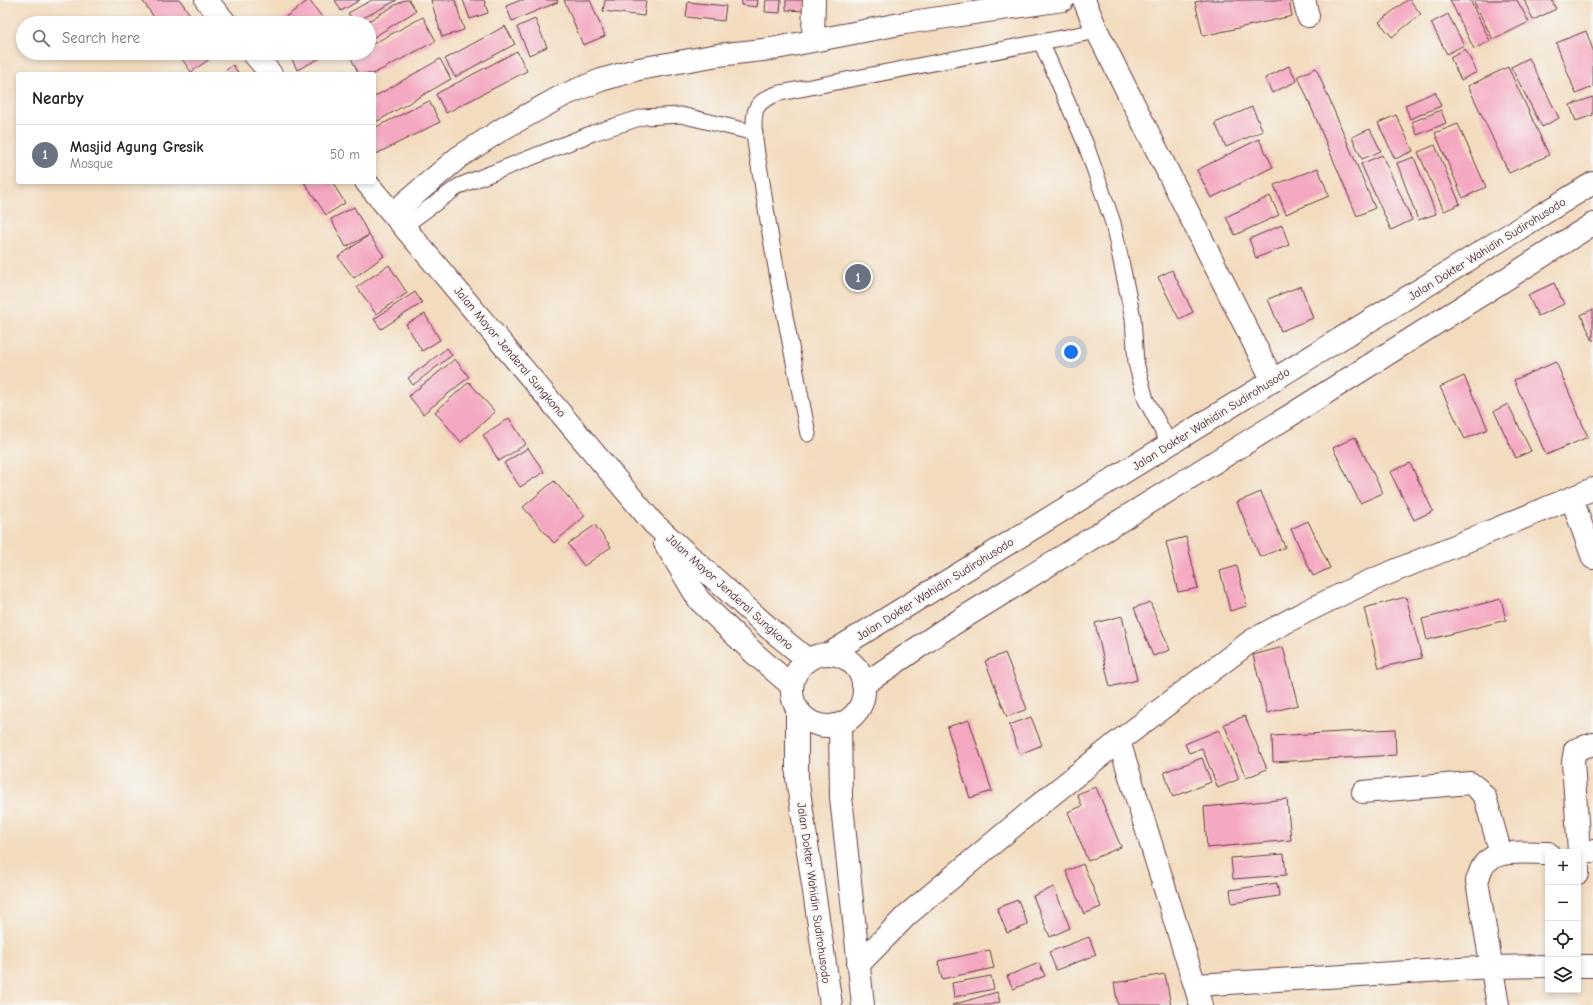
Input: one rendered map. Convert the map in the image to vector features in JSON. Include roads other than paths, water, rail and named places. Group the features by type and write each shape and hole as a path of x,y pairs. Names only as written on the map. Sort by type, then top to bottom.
{"main road":[{"path":"206,0 220,16"},
{"path":"813,40 814,0"},
{"path":"398,220 459,157 504,128 564,95 601,80 639,69 718,54 771,49 905,24 1064,0"},
{"path":"1084,0 1097,31 1273,381"},
{"path":"259,60 269,72"},
{"name":"Jalan Dokter Wahidin Sudirohusodo","path":"829,654 1593,183"},
{"name":"Jalan Mayor Jenderal Sungkono","path":"368,184 653,523 770,629 808,660"},
{"path":"863,685 942,631 1294,413 1593,224"},
{"path":"858,965 907,915 1119,741 1251,641 1305,612 1365,583 1572,499 1593,489"},
{"path":"1572,499 1593,558"},
{"name":"Jalan Mayor Jenderal Sungkono","path":"653,523 699,600 754,654 792,686"},
{"path":"822,654 829,654 843,657 854,666 859,672 864,692 860,705 852,717 840,724 826,726 812,723 801,715 792,698 792,686 797,671 808,660 822,654"},
{"name":"Jalan Dokter Wahidin Sudirohusodo","path":"797,709 797,778 831,1005"},
{"path":"840,724 841,797 863,1005"},
{"path":"1119,741 1199,995 1492,967 1545,966"},
{"path":"1582,857 1573,762 1575,750 1593,744"},
{"path":"1362,792 1470,783 1478,789 1484,797 1501,854"},
{"path":"1498,1005 1477,881 1482,867 1489,860 1501,854 1545,853"},
{"path":"1581,966 1593,966"}],"lane":[{"path":"808,434 766,215 755,133 755,112 762,101 771,96 1097,31"},
{"path":"1041,42 1086,145 1113,223 1133,318 1136,363 1146,400 1170,445"},
{"path":"398,220 459,186 593,133 643,117 681,115 755,133"}],"place":[{"name":"Masjid Agung Gresik","path":"858,277"}]}
